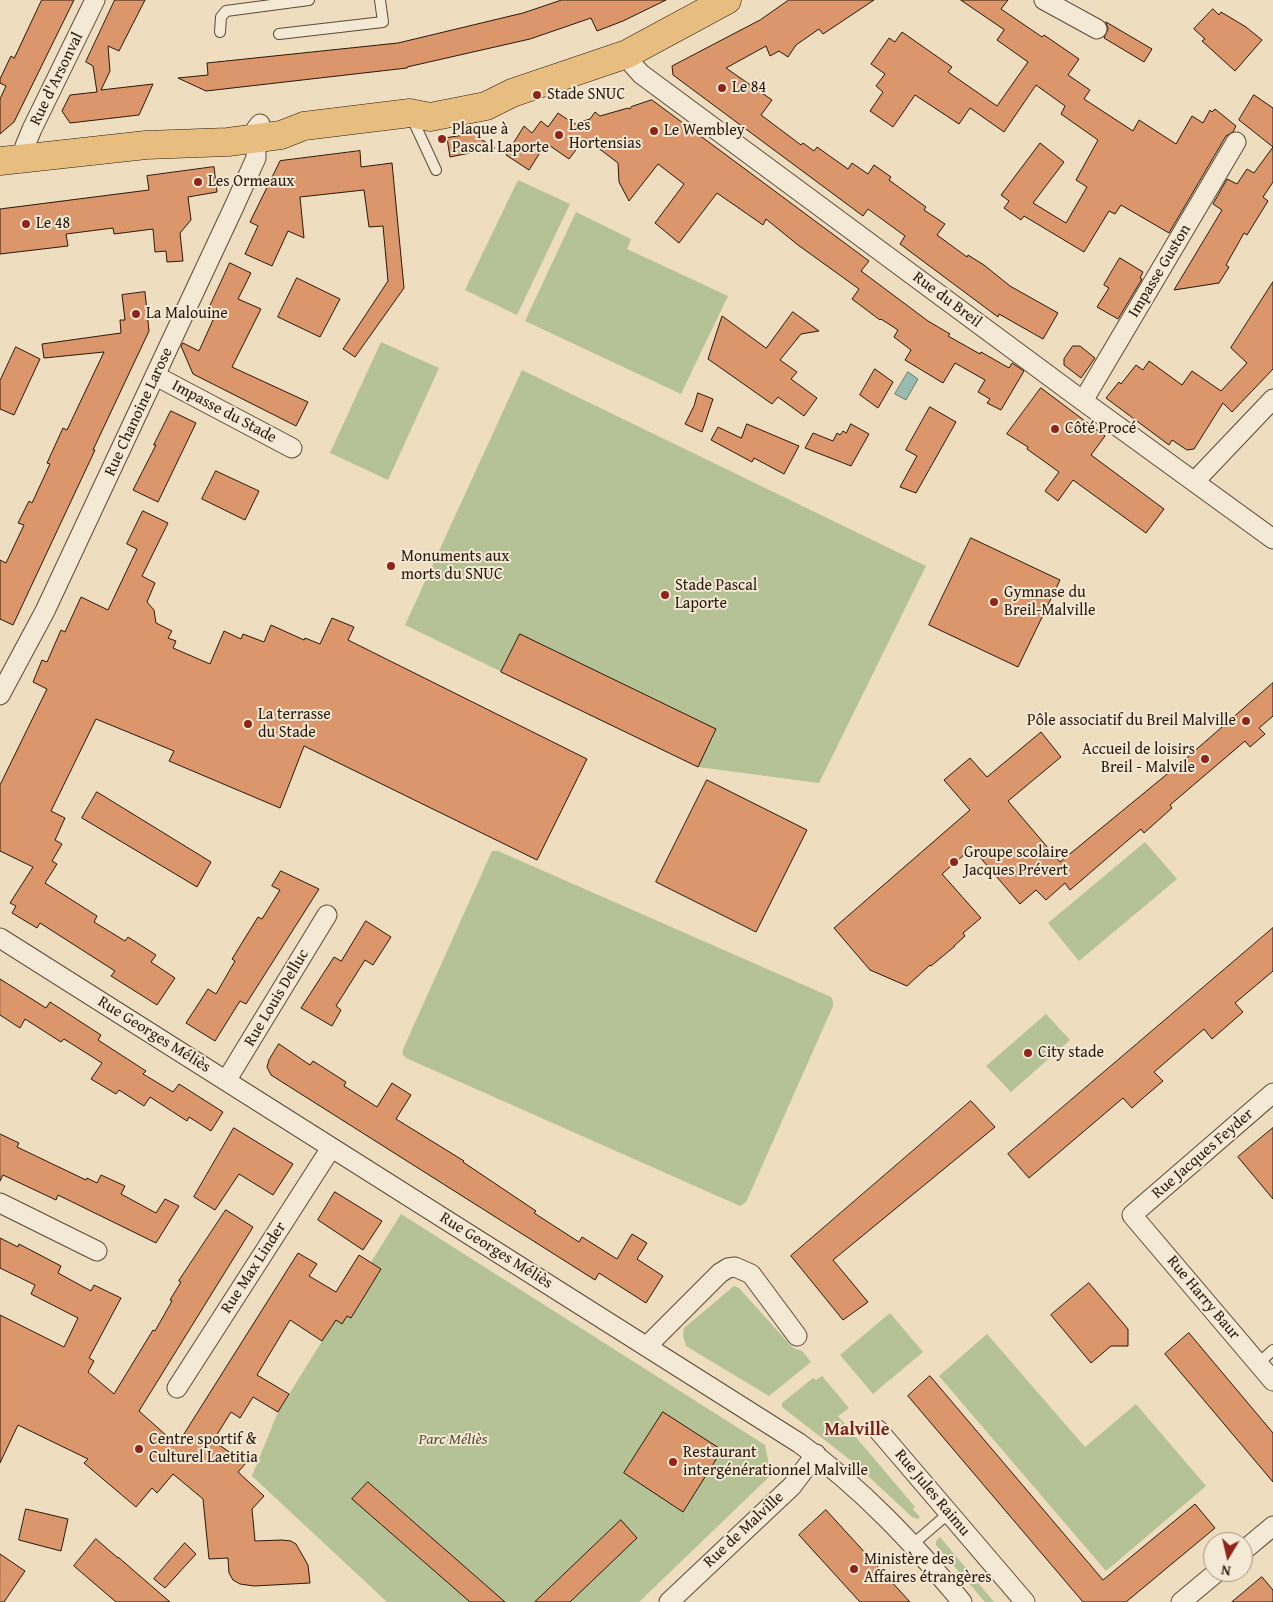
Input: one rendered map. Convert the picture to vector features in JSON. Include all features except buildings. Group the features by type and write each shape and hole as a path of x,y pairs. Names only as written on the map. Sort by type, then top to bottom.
{"main road":[{"path":"12,160 146,145 228,142 257,131 281,135 304,126 410,113 430,117 486,106 512,93 627,54 726,0"}],"street":[{"name":"Rue d'Arsonval","path":"12,160 25,146 94,0"},
{"path":"1044,0 1097,29"},
{"name":"Rue du Breil","path":"627,54 641,74 1273,539"},
{"name":"Rue Chanoine Larose","path":"0,695 45,611 256,158 257,131"},
{"name":"Impasse Guston","path":"1083,400 1236,142"},
{"name":"Impasse du Stade","path":"156,376 292,448"},
{"path":"1195,482 1273,399"},
{"name":"Rue Louis Delluc","path":"226,1081 327,915"},
{"name":"Rue Georges Méliès","path":"0,938 816,1454 880,1510 913,1544 962,1602"},
{"name":"Rue Jacques Feyder","path":"1132,1215 1273,1093"},
{"name":"Rue Max Linder","path":"177,1388 331,1148"},
{"path":"0,1203 97,1251"},
{"name":"Rue Harry Baur","path":"1132,1215 1273,1381"},
{"path":"647,1346 728,1268 735,1268 752,1274 797,1336"},
{"name":"Rue Jules Raimu","path":"878,1430 1025,1602"},
{"name":"Rue de Malville","path":"669,1602 792,1486 816,1454"},
{"path":"1253,1543 1273,1526"},
{"path":"1181,1602 1205,1582"}],"lane":[{"path":"220,32 221,18 226,11 309,0"},
{"path":"279,34 383,22 380,0"},
{"path":"410,113 436,170"},
{"path":"1258,1364 1273,1350"},
{"path":"913,1544 949,1513"}],"green space":[{"path":"518,180 570,204 517,315 465,290"},
{"path":"576,212 631,239 627,249 728,296 681,394 525,321"},
{"path":"381,342 439,368 388,480 330,453"},
{"name":"Stade Pascal Laporte","path":"522,370 926,566 819,783 698,767 405,625"},
{"path":"1145,842 1177,879 1079,961 1048,923"},
{"path":"492,851 498,851 831,997 833,1006 746,1202 740,1206 406,1058 402,1054"},
{"name":"City stade","path":"1046,1014 1070,1040 1011,1092 986,1066"},
{"name":"Parc Méliès","path":"401,1214 765,1445 771,1475 639,1602 387,1602 252,1476 278,1412"},
{"path":"734,1286 739,1288 793,1348 802,1351 811,1362 769,1396 686,1346 683,1335 684,1328"},
{"path":"890,1313 923,1352 873,1394 840,1355"},
{"path":"987,1334 1085,1447 1136,1404 1206,1486 1106,1571 939,1376"},
{"path":"822,1376 849,1408 838,1416 915,1507 913,1509 920,1517 918,1519 912,1517 853,1462 782,1407 782,1403 813,1378 816,1380"},
{"path":"940,1537 994,1602 985,1602 936,1545 936,1541"}],"water":[{"path":"908,372 918,379 906,400 895,394"}],"place":[{"name":"Le 84","path":"722,88"},
{"name":"Stade SNUC","path":"537,95"},
{"name":"Le Wembley","path":"654,131"},
{"name":"Les Hortensias","path":"559,135"},
{"name":"Plaque à Pascal Laporte","path":"442,139"},
{"name":"Les Ormeaux","path":"198,182"},
{"name":"Le 48","path":"26,224"},
{"name":"La Malouine","path":"136,314"},
{"name":"Côté Procé","path":"1055,429"},
{"name":"Monuments aux morts du SNUC","path":"391,566"},
{"name":"Stade Pascal Laporte","path":"665,595"},
{"name":"Gymnase du Breil-Malville","path":"994,602"},
{"name":"Pôle associatif du Breil Malville","path":"1246,721"},
{"name":"La terrasse du Stade","path":"248,724"},
{"name":"Accueil de loisirs Breil - Malvile","path":"1205,759"},
{"name":"Groupe scolaire Jacques Prévert","path":"954,862"},
{"name":"City stade","path":"1028,1053"},
{"name":"Centre sportif & Culturel Laetitia","path":"139,1449"},
{"name":"Restaurant intergénérationnel Malville","path":"673,1462"},
{"name":"Ministère des Affaires étrangères","path":"854,1569"}],"district":[{"name":"Malville","path":"857,1430"}]}
